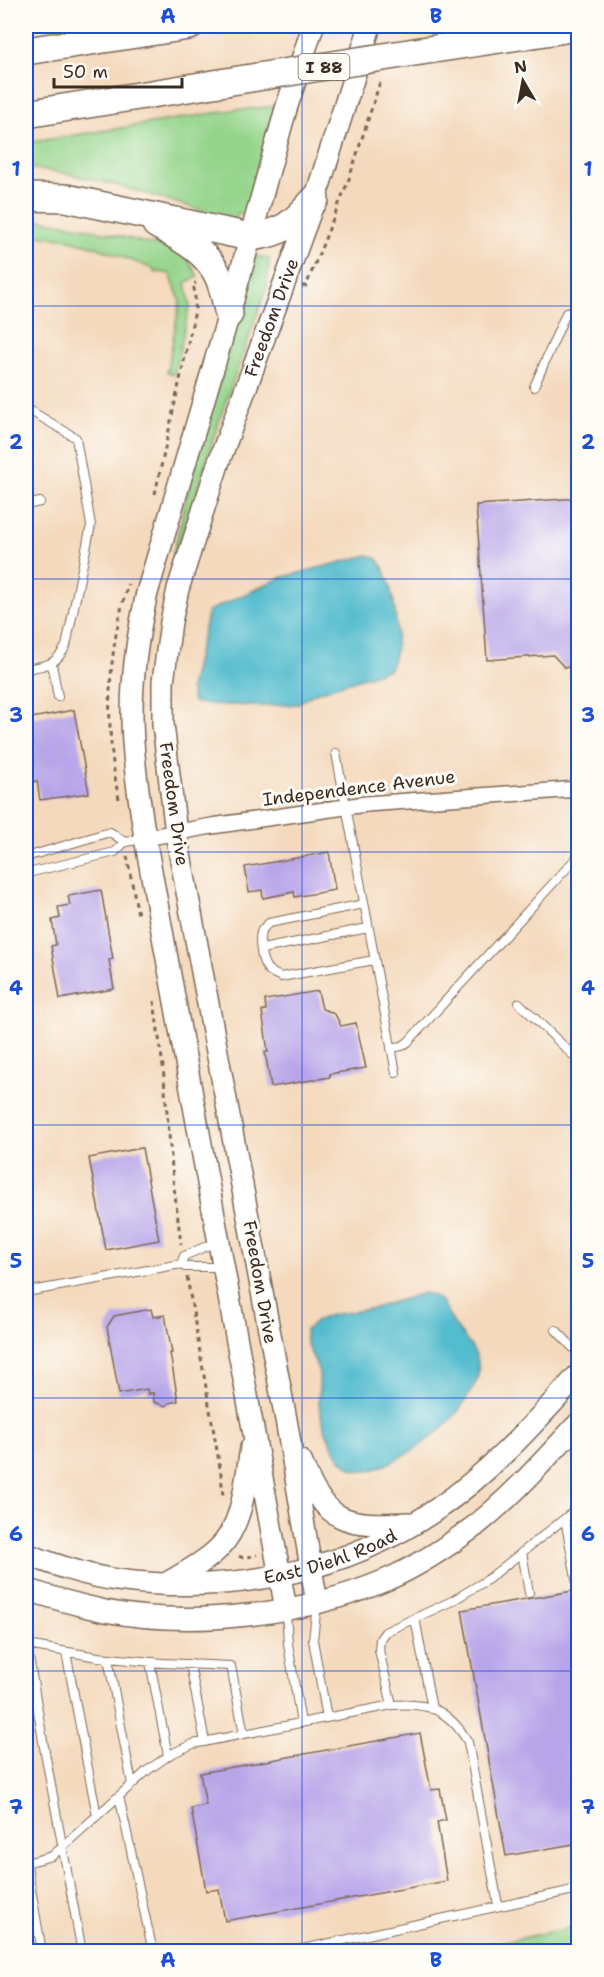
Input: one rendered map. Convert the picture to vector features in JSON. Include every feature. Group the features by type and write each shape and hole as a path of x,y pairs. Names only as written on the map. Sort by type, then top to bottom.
{"highway":[{"path":"26,51 189,26"},
{"name":"I 88","path":"26,114 579,27"},
{"path":"26,197 66,198 250,237 270,235 288,226 315,199"},
{"path":"134,212 198,250 219,278 229,314"}],"street":[{"name":"Freedom Drive","path":"286,1609 220,1240 135,840 132,713 138,631 147,593 229,314 286,109 313,26"},
{"name":"Freedom Drive","path":"318,1603 176,833 163,724 163,682 165,651 178,589 218,464 315,199 370,26"},
{"name":"Independence Avenue","path":"135,840 212,826 345,807 579,789"},
{"name":"East Diehl Road","path":"26,1554 80,1572 115,1580 165,1584 247,1581 280,1576 346,1557 382,1541 436,1510 485,1472 511,1448 579,1375"},
{"name":"East Diehl Road","path":"26,1589 56,1600 106,1611 182,1617 218,1617 286,1609 351,1594 388,1580 476,1525 505,1500 579,1424"},
{"path":"286,1425 309,1483 323,1503 343,1520 361,1525 414,1523"},
{"path":"165,1584 217,1551 227,1539 241,1507 254,1433"}],"lane":[{"path":"534,387 566,314 579,311"},
{"path":"26,408 76,438 91,525 66,646 52,664 26,669"},
{"path":"26,505 40,502"},
{"path":"52,664 58,697"},
{"path":"336,753 396,1073"},
{"path":"26,856 110,832 135,840"},
{"path":"26,871 32,872 115,852 135,840"},
{"path":"391,1048 408,1042 579,856"},
{"path":"364,904 269,923 262,929 261,950 264,965 271,973 281,977 374,960"},
{"path":"261,950 368,928"},
{"path":"519,1003 579,1060"},
{"path":"181,1264 184,1256 220,1240"},
{"path":"26,1292 181,1264 185,1267 225,1268"},
{"path":"556,1330 579,1353"},
{"path":"392,1706 379,1650 380,1639 385,1632 452,1601 478,1585 579,1508"},
{"path":"565,1519 577,1584"},
{"path":"522,1552 529,1593"},
{"path":"318,1603 313,1640 327,1718"},
{"path":"286,1609 288,1644 301,1723"},
{"path":"415,1618 432,1708"},
{"path":"82,1952 27,1645 108,1658 231,1666 244,1734"},
{"path":"66,1652 97,1815"},
{"path":"108,1658 132,1784"},
{"path":"150,1662 168,1756"},
{"path":"190,1664 205,1742"},
{"path":"42,1952 26,1861 51,1856 148,1770 168,1756 194,1744 411,1704 432,1708 444,1714 459,1726 468,1742 498,1905"},
{"path":"119,1796 153,1952"},
{"path":"289,1952 579,1889"}],"path":[{"path":"128,864 139,920"},
{"path":"154,999 182,1249"},
{"path":"187,1274 221,1474 222,1503"},
{"path":"239,1556 243,1558 261,1554"},
{"path":"500,1952 521,1947 543,1952"}],"green space":[{"path":"275,106 244,214 238,213 235,221 105,182 26,168 26,143 239,109"},
{"path":"26,218 116,235 169,249 185,256 198,277 186,282 190,305 174,375 167,372 180,301 170,274 154,272 154,269 93,246 62,238 29,234 26,232"},
{"path":"255,256 269,259 267,287 221,415 174,559 172,558 189,486"},
{"path":"578,1926 578,1951 460,1951"}],"water":[{"path":"368,555 378,559 393,598 396,644 390,669 315,693 297,704 262,706 193,702 190,688 208,611 280,578"},
{"path":"423,1293 436,1297 444,1305 456,1327 472,1348 477,1360 477,1381 456,1414 426,1441 403,1456 375,1469 363,1471 355,1469 340,1458 324,1425 319,1398 319,1374 306,1343 305,1331 318,1320 331,1315 375,1308"}],"building":[{"path":"579,498 579,669 564,667 553,655 487,660 476,505"},
{"path":"74,710 89,793 40,800 37,781 26,783 26,719"},
{"path":"329,852 335,890 295,897 294,892 263,898 262,890 249,892 245,867"},
{"path":"101,890 113,959 109,960 114,989 60,999 51,946 56,945 52,920 60,918 58,907 70,905 68,896"},
{"path":"318,991 322,1009 336,1016 341,1026 356,1023 366,1068 271,1087 265,1052 268,1052 262,1011 266,1010 265,1000"},
{"path":"142,1148 159,1240 106,1250 89,1158"},
{"path":"151,1309 153,1317 165,1315 172,1353 170,1353 178,1401 166,1406 154,1402 153,1393 148,1394 147,1389 119,1394 107,1327 114,1316"},
{"path":"579,1590 579,1843 506,1856 462,1610"},
{"path":"420,1733 431,1790 440,1789 446,1820 437,1822 447,1881 225,1921 219,1889 206,1891 191,1808 206,1805 200,1773"}]}
